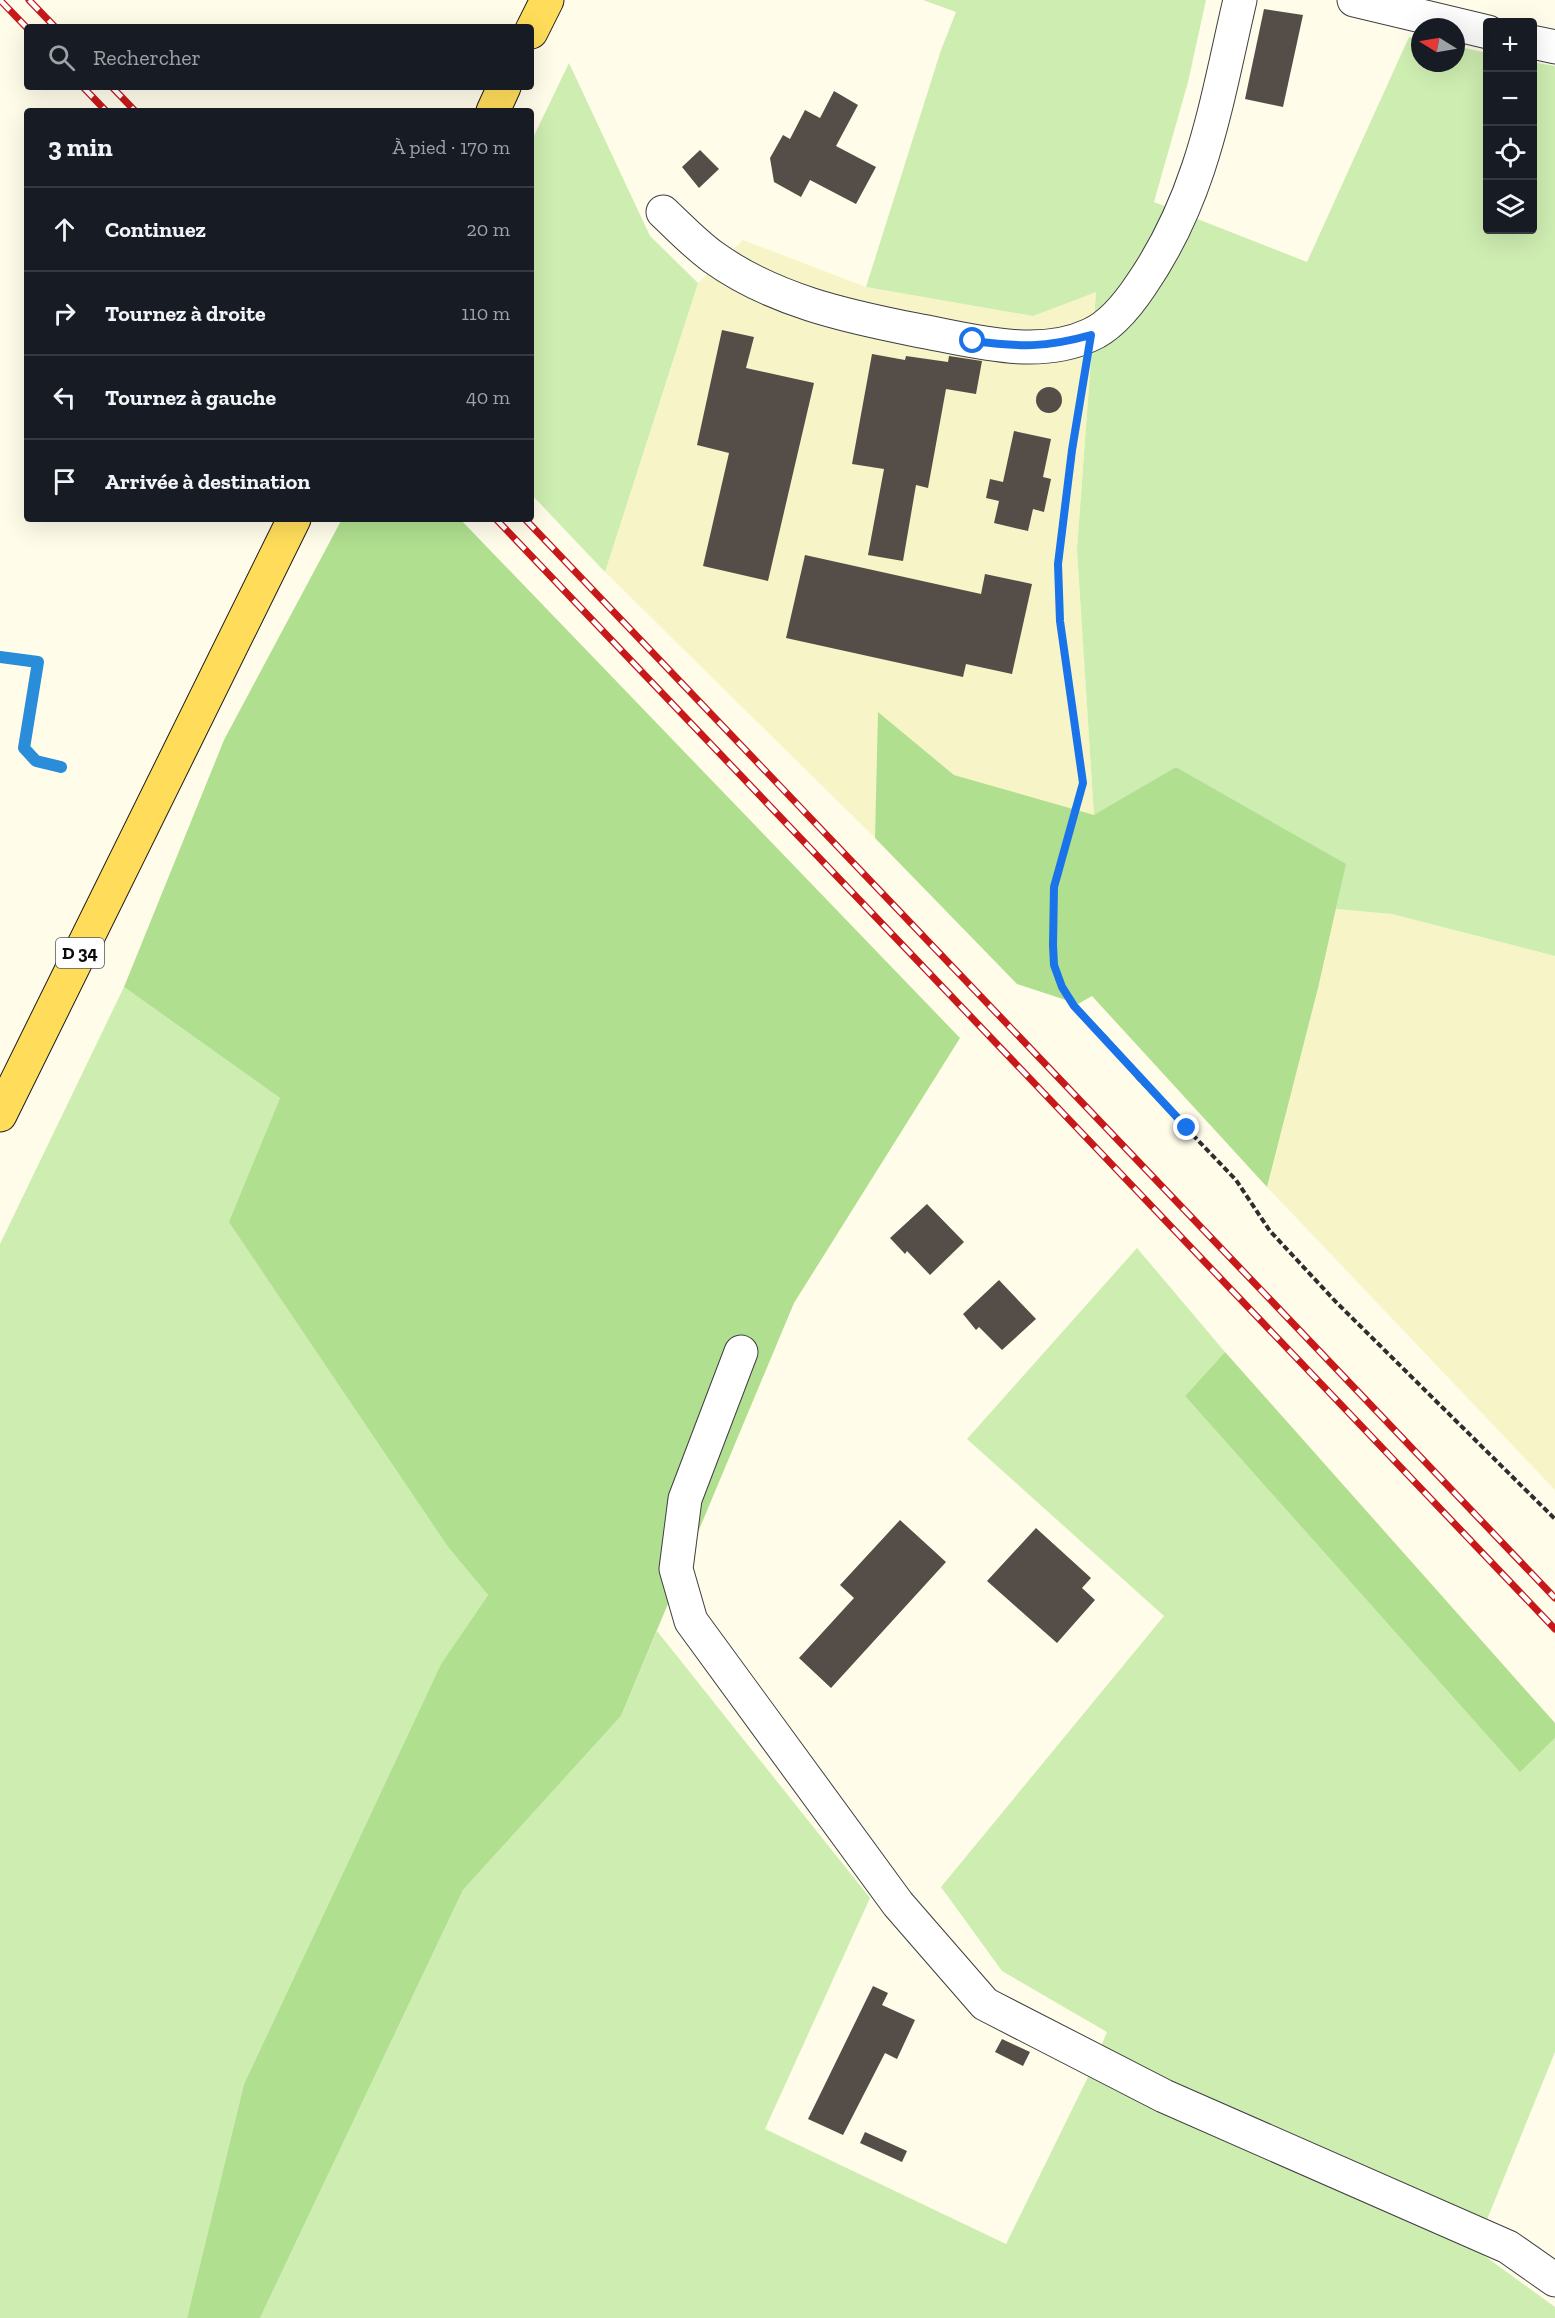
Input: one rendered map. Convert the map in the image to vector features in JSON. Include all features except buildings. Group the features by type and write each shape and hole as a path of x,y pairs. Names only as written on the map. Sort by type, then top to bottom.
{"main road":[{"path":"534,26 546,0"},
{"path":"494,108 503,90"},
{"name":"D 34","path":"0,1115 293,522"}],"street":[{"path":"663,212 711,256 736,272 772,290 824,310 873,322 1006,345 1040,346 1091,335 1112,319 1139,289 1174,230 1207,187 1209,135 1240,0"},
{"path":"1354,0 1483,31"},
{"path":"1537,43 1555,47"},
{"path":"741,1352 685,1499 676,1569 691,1621 898,1904 985,2004 1164,2096 1508,2247 1555,2280"}],"path":[{"path":"1091,335 1072,450 1058,564 1060,621 1083,783 1054,887 1054,955 1062,987 1074,1006 1106,1038 1138,1078 1236,1180 1277,1239 1336,1302 1555,1519"}],"shaded area":[{"path":"743,240 866,287 1033,316 1096,291 1077,549 1094,816 954,775 879,713 875,838 605,572 698,283"},
{"path":"1336,909 1392,914 1555,956 1555,1490 1267,1187"}],"green space":[{"path":"923,0 1206,0 1188,82 1154,202 1307,262 1409,37 1411,37 1411,72 1465,72 1465,48 1483,52 1483,234 1537,234 1537,63 1555,66 1555,956 1392,914 1336,909 1345,864 1176,767 1094,816 1077,549 1096,292 1033,316 866,287 941,50 956,12"},
{"path":"569,63 650,236 698,283 605,572 534,497 534,136"},
{"path":"340,522 463,522 960,1038 794,1303 621,1716 463,1890 260,2318 187,2318 244,2084 441,1664 488,1595 448,1547 229,1222 280,1098 124,987 224,740"},
{"path":"878,712 954,775 1094,815 1176,767 1346,864 1318,988 1267,1187 1092,996 1078,1004 1017,984 875,838"},
{"path":"124,987 280,1098 230,1222 448,1547 488,1595 441,1664 244,2084 187,2318 0,2318 0,1244"},
{"path":"1137,1248 1225,1352 1185,1396 1520,1771 1555,1738 1555,2052 1475,2249 1555,2307 1555,2318 260,2318 463,1890 621,1716 657,1631 870,1898 765,2129 1006,2244 1087,2079 1107,2032 1002,1971 941,1887 1164,1616 967,1439"},
{"path":"1225,1352 1555,1723 1555,1738 1520,1772 1185,1396"}],"waterway":[{"path":"0,657 38,662 24,748 36,761 61,767"}],"railway":[{"path":"0,0 24,25"},
{"path":"29,0 52,24"},
{"path":"86,90 103,108"},
{"path":"115,90 132,108"},
{"path":"499,522 1555,1629"},
{"path":"528,522 1555,1598"}],"route":[{"path":"973,341 1030,347 1060,344 1091,335 1072,450 1058,564 1060,621 1083,783 1054,887 1054,965 1062,987 1074,1006 1106,1038 1138,1078 1187,1128"}]}
